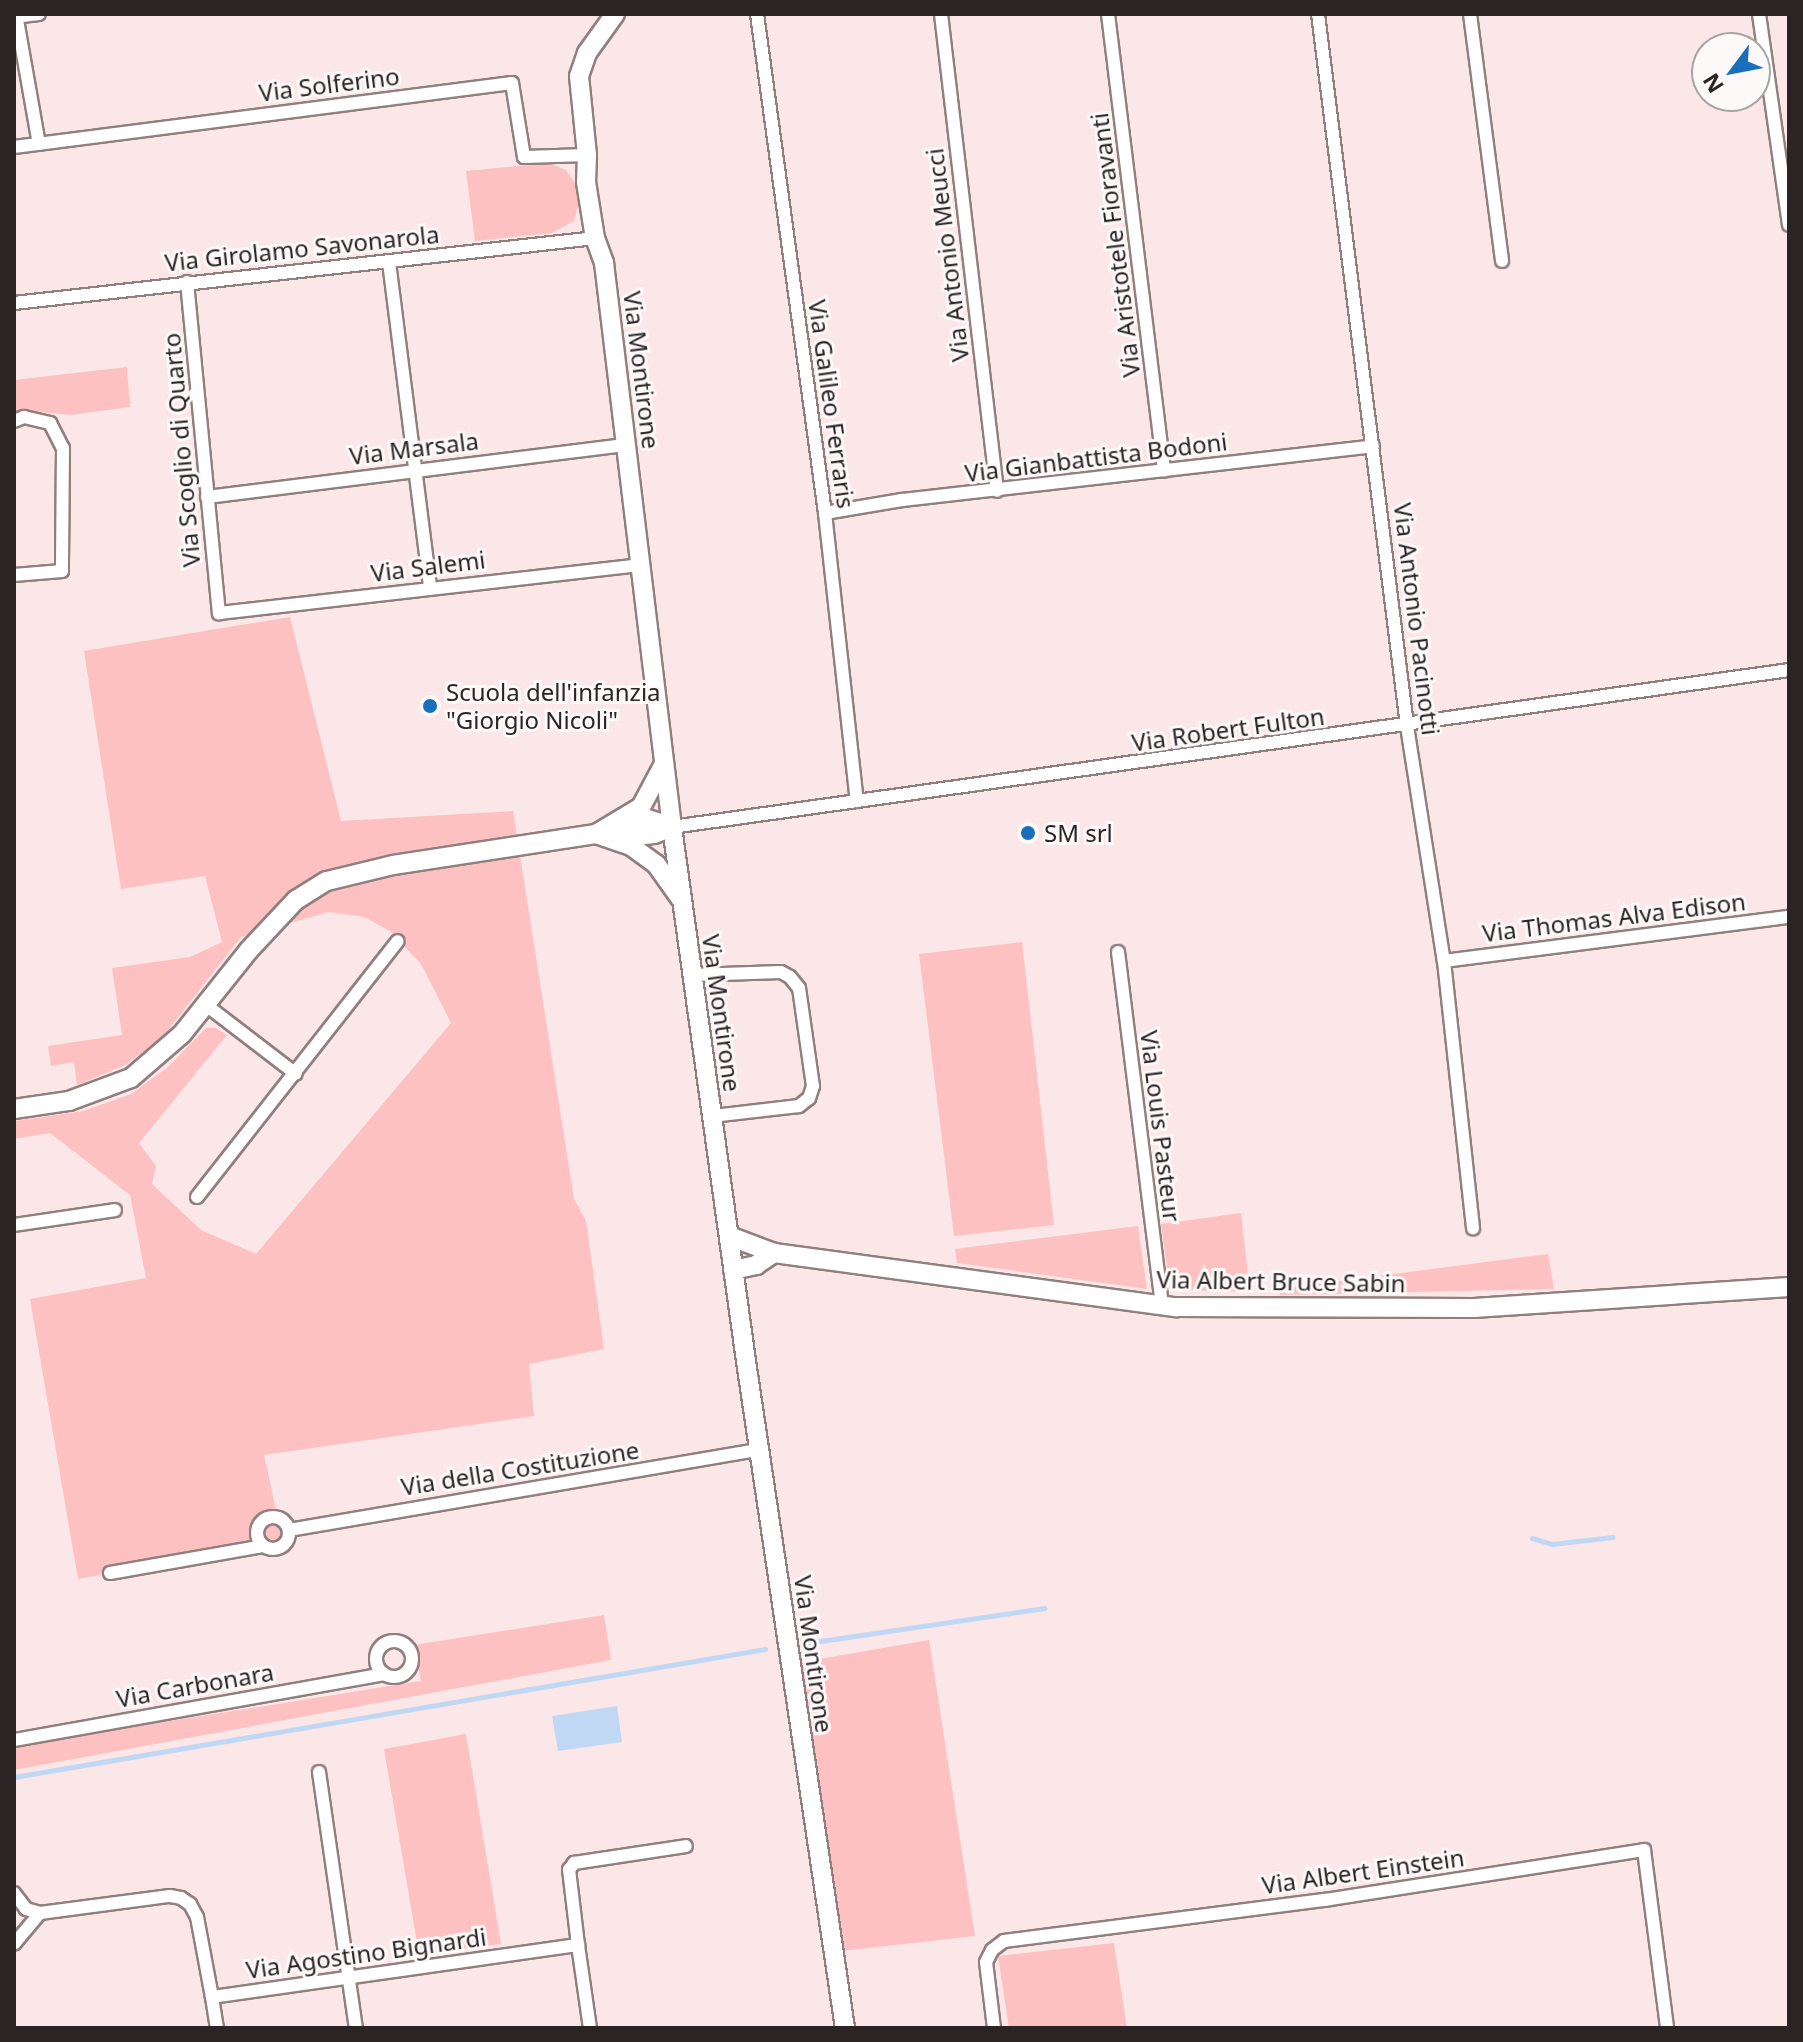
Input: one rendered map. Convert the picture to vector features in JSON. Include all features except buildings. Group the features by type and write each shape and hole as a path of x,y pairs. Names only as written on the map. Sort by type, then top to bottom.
{"street":[{"path":"39,14 16,16 39,144"},
{"name":"Via Montirone","path":"615,14 587,53 579,76 587,155 586,182 595,238 604,263 672,827 733,1270 845,2028"},
{"name":"Via Galileo Ferraris","path":"757,14 825,513 857,801"},
{"name":"Via Antonio Meucci","path":"941,14 997,491"},
{"name":"Via Aristotele Fioravanti","path":"1108,14 1164,471"},
{"name":"Via Antonio Pacinotti","path":"1318,14 1407,726 1444,961 1473,1228"},
{"path":"1470,14 1502,261"},
{"path":"1759,14 1789,225"},
{"name":"Via Solferino","path":"14,147 512,83 524,157 587,155"},
{"name":"Via Girolamo Savonarola","path":"14,303 595,238"},
{"path":"389,262 430,588"},
{"name":"Via Scoglio di Quarto","path":"187,282 219,613"},
{"path":"14,421 24,417 50,423 63,448 62,571 14,575"},
{"name":"Via Marsala","path":"207,497 627,445"},
{"name":"Via Gianbattista Bodoni","path":"825,513 902,500 1373,446"},
{"name":"Via Salemi","path":"219,613 642,565"},
{"name":"Via Robert Fulton","path":"672,827 1789,670"},
{"path":"607,832 641,807 665,761"},
{"path":"14,1109 69,1101 101,1092 131,1078 182,1034 249,950 296,900 327,881 393,865 607,832 645,835 672,827"},
{"path":"607,832 656,864 683,903"},
{"name":"Via Thomas Alva Edison","path":"1444,961 1789,917"},
{"path":"197,1197 398,941"},
{"name":"Via Louis Pasteur","path":"1118,952 1162,1305"},
{"path":"693,975 781,972 790,977 799,988 813,1086 809,1098 799,1106 712,1116"},
{"path":"206,1005 296,1074"},
{"path":"14,1225 115,1210"},
{"name":"Via Albert Bruce Sabin","path":"729,1236 774,1253 1162,1305 1474,1308 1789,1287"},
{"path":"733,1270 756,1265 774,1253"},
{"name":"Via della Costituzione","path":"289,1530 759,1450"},
{"name":"Via della Costituzione","path":"263,1546 257,1532 264,1519 280,1518 289,1530"},
{"name":"Via della Costituzione","path":"110,1573 263,1546 281,1547 289,1530"},
{"name":"Via Carbonara","path":"14,1740 384,1674"},
{"path":"319,1772 356,2028"},
{"path":"590,2028 569,1870 574,1863 686,1846"},
{"name":"Via Albert Einstein","path":"994,2028 986,1962 1004,1941 1325,1900 1644,1850 1667,2028"},
{"path":"14,1893 26,1909 40,1913 170,1896 181,1898 190,1904 197,1917 217,2028"},
{"path":"14,1944 40,1913"},
{"name":"Via Agostino Bignardi","path":"212,1997 578,1945"}],"shaded area":[{"path":"549,163 566,170 575,183 579,202 574,221 552,233 475,241 466,171"},
{"path":"127,367 130,407 70,415 24,410 14,413 14,380"},
{"path":"290,617 341,821 513,811 574,1199 586,1221 604,1349 529,1364 534,1416 264,1455 283,1542 78,1579 30,1299 146,1278 130,1195 50,1133 14,1139 14,1121 83,1111 131,1094 168,1067 206,1028 216,1028 227,1035 139,1143 156,1166 152,1184 201,1230 256,1254 451,1023 421,964 390,931 364,917 329,912 241,937 161,1039 125,1065 77,1085 74,1062 51,1066 48,1046 122,1035 112,968 190,957 222,942 205,876 121,889 84,651"},
{"path":"1022,942 1054,1225 954,1236 919,954"},
{"path":"1241,1213 1250,1292 1170,1290 1161,1224"},
{"path":"1138,1226 1147,1289 957,1263 955,1249"},
{"path":"1548,1254 1554,1289 1280,1295 1278,1289"},
{"path":"604,1615 611,1660 14,1770 14,1746 421,1681 414,1645"},
{"path":"929,1640 975,1936 833,1952 791,1664"},
{"path":"466,1734 501,1944 419,1954 384,1749"},
{"path":"1114,1943 1127,2028 1009,2028 998,1956"}],"water":[{"path":"617,1706 622,1742 558,1751 552,1716"}],"waterway":[{"path":"1532,1538 1552,1544 1613,1537"},
{"path":"807,1643 1044,1608"},
{"path":"14,1777 765,1649"}],"place":[{"name":"Scuola dell'infanzia \"Giorgio Nicoli\"","path":"430,706"},
{"name":"SM srl","path":"1028,833"}]}
